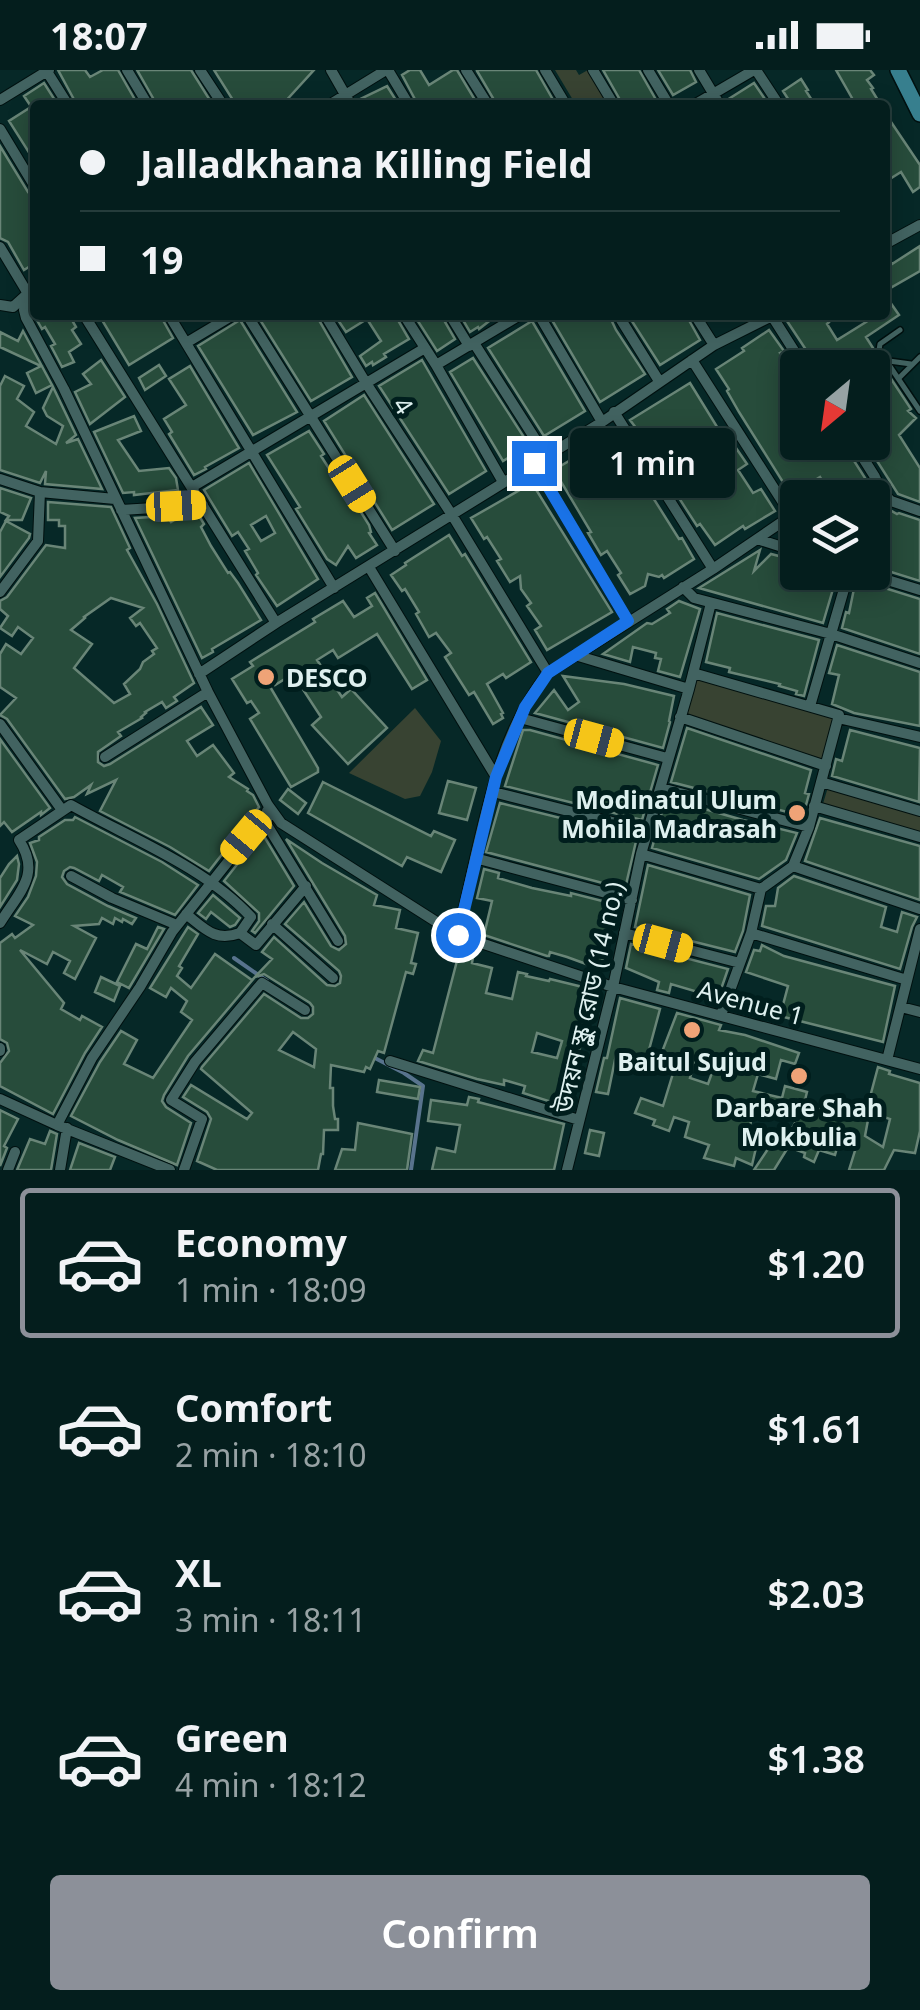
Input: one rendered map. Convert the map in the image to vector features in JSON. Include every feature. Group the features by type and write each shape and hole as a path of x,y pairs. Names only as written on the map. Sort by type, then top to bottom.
{"main road":[{"path":"898,70 920,114"}],"street":[{"path":"0,100 47,70 65,100"},
{"path":"127,70 145,100"},
{"path":"200,70 220,100"},
{"path":"331,70 348,100 387,70 407,100"},
{"path":"466,70 485,100"},
{"path":"545,70 563,100"},
{"path":"592,70 611,100"},
{"path":"648,70 666,100"},
{"path":"699,70 717,100"},
{"path":"703,100 755,70 775,100"},
{"path":"1,132 30,178"},
{"path":"890,241 920,225"},
{"path":"0,247 30,289"},
{"path":"0,304 13,307 30,291"},
{"path":"30,293 24,310 26,318 267,809 266,824 338,941"},
{"path":"87,320 276,623"},
{"path":"172,320 334,588"},
{"path":"186,343 225,320"},
{"path":"250,320 395,551"},
{"name":"4","path":"328,320 548,673"},
{"path":"407,320 425,348 442,361 504,482"},
{"path":"454,320 546,456"},
{"path":"442,361 512,320"},
{"path":"542,320 602,422"},
{"path":"621,320 659,381"},
{"path":"698,320 714,345"},
{"path":"746,320 750,327"},
{"path":"199,674 602,422 714,345 765,320"},
{"path":"775,320 794,350"},
{"path":"192,487 425,348"},
{"path":"692,360 780,492"},
{"path":"614,412 713,569"},
{"path":"534,463 628,621"},
{"path":"0,479 40,492 118,504 203,505"},
{"path":"0,592 38,541 40,492"},
{"path":"890,501 920,511"},
{"path":"458,935 496,777 536,687 548,673 780,523"},
{"path":"757,539 780,546"},
{"path":"368,567 496,777"},
{"path":"890,581 920,590"},
{"path":"683,587 694,598 920,662"},
{"path":"810,706 843,590"},
{"name":"উদয়ন স্কুল রোড (14 no.)","path":"567,1170 648,830 711,603"},
{"path":"576,655 689,689"},
{"path":"693,673 920,737"},
{"path":"105,757 208,692"},
{"path":"680,716 826,766"},
{"path":"721,1015 752,933 762,890 792,866 808,827 838,716"},
{"path":"520,718 668,758"},
{"path":"0,724 62,810"},
{"path":"820,782 920,811"},
{"path":"661,788 808,827"},
{"path":"493,792 648,830"},
{"path":"0,923 30,872 28,853 19,840 71,805 210,882 252,917 240,933 225,938 186,914"},
{"path":"814,806 920,837"},
{"path":"60,1170 62,1127 92,1058 177,925 267,809"},
{"name":"Avenue 1","path":"267,809 281,823 458,935 613,987 920,1069"},
{"path":"642,854 762,890"},
{"path":"475,858 632,900"},
{"path":"792,866 920,909"},
{"path":"71,876 177,925"},
{"path":"240,933 256,945 306,886"},
{"path":"272,924 334,978"},
{"path":"886,1060 920,932"},
{"path":"624,933 740,964"},
{"path":"752,933 907,980"},
{"path":"184,1170 202,1119 171,1100 195,1062 262,983 305,1010"},
{"path":"901,1007 920,1012"},
{"path":"390,1061 580,1120"},
{"path":"0,1099 170,1170"},
{"path":"8,1170 15,1152"}],"lane":[{"path":"880,350 878,347 900,330"},
{"path":"899,378 920,357"},
{"path":"890,361 911,364"},
{"path":"890,366 920,411"}],"green space":[{"path":"555,70 576,70 579,75 588,70 606,100 573,100"},
{"path":"687,676 834,717 824,763 677,712"},
{"path":"415,708 441,741 420,796 405,799 349,773"},
{"path":"828,787 920,814 920,835 822,807"}],"building":[{"path":"58,70 85,70 90,77 103,70 118,70 135,100 74,100"},
{"path":"137,70 191,70 210,100 154,100"},
{"path":"214,70 314,70 287,100 233,100"},
{"path":"420,70 429,85 457,70 475,100 415,100 402,75"},
{"path":"536,70 553,100 494,100 477,71"},
{"path":"603,70 639,70 656,100 620,100"},
{"path":"658,70 690,70 696,82 673,95"},
{"path":"836,70 870,70 874,75 867,80 878,100 853,100"},
{"path":"801,79 812,100 789,100 783,91"},
{"path":"44,83 55,100 30,100 30,105 24,96"},
{"path":"754,83 766,100 727,100"},
{"path":"387,86 396,100 358,100"},
{"path":"30,108 30,154 9,121"},
{"path":"890,120 920,165 920,187 913,192 901,172 890,179"},
{"path":"0,146 30,194 30,266 24,270 8,242 0,238"},
{"path":"920,246 920,271 890,288 890,261 892,264"},
{"path":"890,302 899,315 866,337 873,350 806,350 787,321 828,320 837,340 864,320 890,320"},
{"path":"37,320 72,320 76,327 72,330 81,344 69,352 74,362 62,367 51,346 55,344 45,327 42,329"},
{"path":"102,320 163,320 173,338 129,365"},
{"path":"240,320 297,412 253,435 198,346"},
{"path":"260,320 319,320 352,377 311,401"},
{"path":"338,320 365,320 346,332"},
{"path":"368,320 398,320 409,339 384,354 386,357 366,366 360,356 381,341"},
{"path":"417,320 444,320 455,339 437,351"},
{"path":"463,320 491,320 479,329 470,332"},
{"path":"552,320 611,320 645,374 600,402"},
{"path":"631,320 689,320 700,340 660,365"},
{"path":"532,321 585,411 544,436 488,348"},
{"path":"769,330 783,350 780,350 780,460 854,460 866,480 782,480 716,369 744,351 742,348"},
{"path":"23,331 52,385 36,393 27,373 41,366 0,347 0,332 18,341"},
{"path":"473,358 529,445 503,461 450,372"},
{"path":"101,360 125,397 90,424 75,392 91,384 83,374"},
{"path":"422,360 486,471 449,494 379,386"},
{"path":"159,365 166,376 145,390 139,378"},
{"path":"190,366 239,448 194,475 164,419 186,405 169,379"},
{"path":"5,376 24,386 17,399 34,412 26,426 56,444 63,426 47,416 43,408 53,387 76,435 66,443 78,439 102,489 45,484 46,471 40,483 0,470 0,386"},
{"path":"890,377 916,418 899,435 920,468 920,502 898,494 876,460 890,460"},
{"path":"690,383 730,448 734,445 747,464 738,470 753,493 761,489 775,511 715,545 700,524 697,526 670,484 674,482 662,462 630,420"},
{"path":"364,395 434,504 392,530 324,421"},
{"path":"134,416 141,431 118,440 139,471 169,468 178,490 123,493 94,432"},
{"path":"309,431 324,454 321,456 369,525 377,545 356,558 348,546 336,565 327,559 267,455"},
{"path":"611,432 638,472 635,474 649,497 652,496 694,559 664,578 648,574 645,586 630,594 607,551 601,555 554,470 584,452 581,448"},
{"path":"249,463 318,579 277,606 256,575 245,551 249,549 238,532 232,536 204,490","holes":["266,516 275,533 261,541 251,525"]},
{"path":"532,483 612,612 547,650 535,630 541,626 527,606 531,603 521,589 520,576 510,582 497,561 501,559 471,518"},
{"path":"0,488 31,498 22,520 6,520 9,516 0,512"},
{"path":"48,502 111,507 130,548 127,550 194,683 174,697 177,701 166,708 162,702 118,732 121,736 98,752 98,762 110,764 201,707 213,725 187,741 197,756 213,745 234,773 229,777 248,789 259,807 209,871 100,811 116,780 87,794 91,785 65,799 7,719 0,715 16,698 0,687 0,654 6,644 21,654 33,638 18,627 12,636 0,628 8,616 0,609 0,601 46,545 65,548 65,526 59,526 59,520 48,520","holes":["111,598 143,608 130,618 136,626 140,623 157,648 124,684 130,694 114,703 74,668 92,644 71,630"]},
{"path":"890,510 920,520 920,581 890,572"},
{"path":"198,514 211,546 261,620 202,658 135,518 167,516 171,522 182,515"},
{"path":"6,521 30,534 0,577 0,532"},
{"path":"449,535 462,556 465,554 531,662 506,678 503,674 487,684 503,713 503,718 493,724 474,692 469,695 445,657 451,653 436,633 429,637 405,589 402,591 391,575"},
{"path":"760,550 754,571 771,554 780,556 780,590 833,590 823,623 699,588"},
{"path":"854,590 890,590 920,599 920,654 842,628 846,612 849,613"},
{"path":"375,593 427,680 412,689 377,634 338,658 333,650 317,660 342,697 351,689 387,728 348,764 312,725 321,717 293,674 269,685 318,768 318,772 291,787 250,719 259,713 251,701 247,703 232,679 253,666 250,662 343,601 354,617 372,606 367,598"},
{"path":"679,601 700,609 680,677 658,671 661,659 655,658 656,653 633,647 630,662 603,654 647,623 670,613 667,609"},
{"path":"717,613 819,640 804,696 780,684 729,672 730,668 706,662"},
{"path":"837,645 920,672 920,726 854,713 832,704 839,675 829,673"},
{"path":"563,676 674,696 663,748 535,713 554,690 568,710 579,702"},
{"path":"687,728 811,770 803,816 671,782"},
{"path":"523,730 658,765 642,820 505,786"},
{"path":"850,730 920,748 919,802 832,776 836,759 842,761"},
{"path":"0,739 50,808 12,832 4,822 0,826"},
{"path":"448,781 476,788 467,820 439,813"},
{"path":"323,782 431,836 434,831 455,840 441,872 407,857 402,866 308,813"},
{"path":"288,789 306,803 298,814 280,800"},
{"path":"666,798 797,833 786,860 759,879 652,848"},
{"path":"500,803 637,837 625,889 486,852"},
{"path":"75,817 198,885 175,915 120,892 123,887 102,875 99,881 74,868 64,871 62,877 67,884 136,918 132,924 115,918 113,924 102,918 99,924 74,926 96,938 75,979 64,973 70,961 53,952 47,964 20,950 64,1003 61,1009 102,1027 53,1114 0,1086 0,1063 9,1051 7,1043 0,1039 0,943 33,925 15,916 36,876 37,862 30,843"},
{"path":"820,818 920,846 920,900 805,861"},
{"path":"262,833 294,886 255,933 252,931 259,913 224,881"},
{"path":"286,839 377,895 374,905 400,910 396,928 418,933 411,963 416,964 413,974 406,972 384,1053 378,1051 370,1069 366,1067 364,1072 331,1065 330,1088 338,1130 324,1130 318,1170 217,1170 197,1161 211,1119 207,1112 183,1097 191,1085 247,1119 252,1113 202,1067 264,994 301,1018 313,1014 310,1003 264,974 255,977 188,1056 164,1095 166,1107 191,1123 177,1165 71,1116 121,1031 137,1040 124,1064 153,1078 192,1020 181,1012 187,1001 171,988 166,997 150,988 188,927 198,934 177,976 191,988 215,954 252,980 272,959 262,952 274,937 327,985 340,983 339,971 285,924 304,902 331,946 339,950 346,944 345,936","holes":["293,1032 316,1049 314,1067 279,1050"]},
{"path":"17,856 17,880 0,907 0,878"},
{"path":"648,865 750,895 735,952 635,927"},
{"path":"484,869 499,873 498,878 532,888 618,905 600,969 484,935 492,901 477,898"},
{"path":"794,876 886,907 881,927 897,932 902,912 917,917 900,969 762,926 766,906 775,906 778,888"},
{"path":"213,895 240,918 235,925 230,927 211,912 206,919 198,913"},
{"path":"158,927 164,929 129,988 117,982 136,944 147,949"},
{"path":"631,944 728,969 718,998 671,984 669,993 657,990 659,982 626,968"},
{"path":"762,945 784,956 895,986 883,1042 780,1016 788,986 746,972 754,950 760,951"},
{"path":"459,953 473,957 472,963 492,968 486,993 512,999 518,972 595,990 564,1106 523,1093 525,1086 477,1079 418,1061 423,1050 433,1053","holes":["537,1033 562,1041 557,1058 532,1052"]},
{"path":"101,977 120,986 114,1001 95,992"},
{"path":"620,998 660,1009 646,1061 619,1052 608,1094 596,1092 607,1058"},
{"path":"677,1013 721,1025 719,1030 799,1053 795,1064 781,1060 776,1079 758,1074 753,1091 782,1098 785,1086 807,1092 804,1104 868,1120 865,1136 883,1147 890,1119 869,1112 874,1098 870,1097 878,1067 890,1071 889,1074 920,1083 920,1131 915,1153 894,1150 884,1170 849,1170 858,1141 840,1137 835,1155 819,1150 814,1162 804,1157 805,1153 783,1145 796,1121 753,1108 749,1133 759,1135 752,1165 736,1158 734,1166 704,1158 709,1145 685,1137 689,1122 674,1117 669,1131 653,1125 655,1120 635,1113 641,1098 663,1106 674,1070 657,1065","holes":["695,1061 714,1067 708,1084 690,1078"]},
{"path":"379,1080 420,1087 418,1099 377,1092"},
{"path":"469,1097 564,1124 554,1170 432,1170 437,1148 455,1152 460,1125 428,1121 431,1100 467,1105"},
{"path":"0,1110 18,1119 4,1146 7,1148 0,1166"},
{"path":"358,1123 412,1134 407,1170 335,1170 342,1149 355,1150"},
{"path":"590,1130 604,1133 599,1156 585,1153"},
{"path":"50,1131 57,1134 51,1170 17,1170 30,1139 45,1144"},
{"path":"774,1140 787,1149 774,1170 754,1170"},
{"path":"79,1143 115,1157 110,1170 70,1170"}],"waterway":[{"path":"234,958 267,981"},
{"path":"371,1056 423,1086 411,1170"}],"place":[{"name":"DESCO","path":"266,677"},
{"name":"Modinatul Ulum Mohila Madrasah","path":"797,813"},
{"name":"Baitul Sujud","path":"692,1030"},
{"name":"Darbare Shah Mokbulia","path":"799,1076"}],"route":[{"path":"458,935 496,777 525,707 548,673 628,621 534,463"}]}
